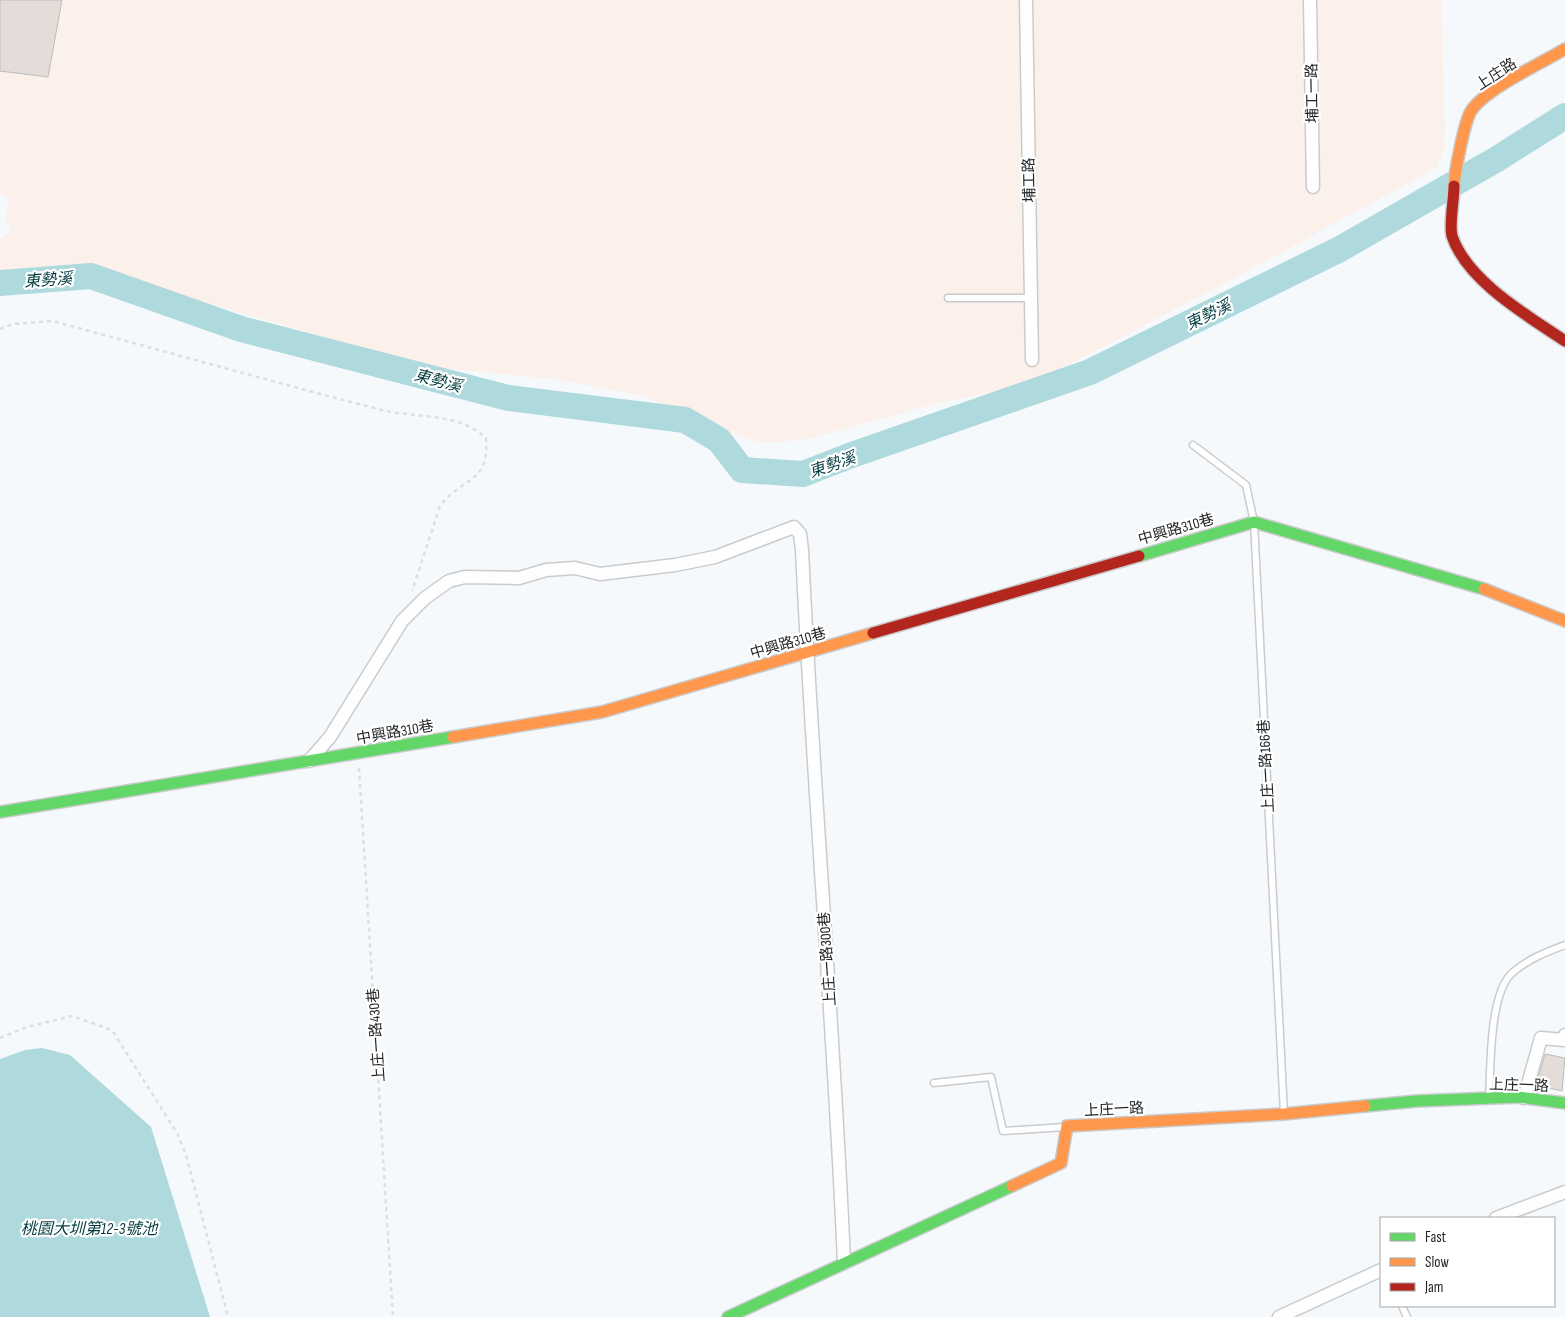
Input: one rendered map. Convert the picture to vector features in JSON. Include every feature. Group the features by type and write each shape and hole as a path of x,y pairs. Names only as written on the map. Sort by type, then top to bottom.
{"street":[{"name":"埔工路","path":"1026,0 1032,360"},
{"name":"埔工一路","path":"1310,0 1313,187"},
{"name":"上庄路","path":"1565,49 1490,93 1471,111 1455,168 1452,235 1470,267 1496,294 1565,341"},
{"path":"1254,522 1476,586 1565,621"},
{"name":"中興路310巷","path":"0,812 602,712 1254,522"},
{"name":"上庄一路300巷","path":"309,760 330,737 402,621 425,598 449,581 465,577 519,578 546,570 575,568 600,574 675,565 715,558 794,527 800,534 806,654 837,1109 844,1264"},
{"path":"1524,1098 1541,1038 1564,1040 1565,1035"},
{"name":"上庄一路","path":"728,1317 1061,1163 1067,1126 1284,1114 1417,1101 1524,1098 1565,1103"},
{"path":"1499,1217 1565,1192"},
{"path":"1279,1317 1380,1270"}],"lane":[{"path":"948,298 1032,298"},
{"name":"上庄一路166巷","path":"1193,445 1246,485 1254,522 1284,1114"},
{"path":"1489,1098 1495,1009 1510,976 1537,956 1565,945"},
{"path":"934,1083 991,1077 1003,1131 1067,1126"}],"path":[{"path":"0,329 13,324 52,321 381,410 450,419 479,431 486,438 488,457 478,474 448,495 440,506 410,596"},
{"name":"上庄一路430巷","path":"358,754 393,1317"},
{"path":"0,1038 26,1027 72,1016 112,1030 177,1133 186,1155 228,1317"}],"shaded area":[{"path":"0,0 1441,0 1444,149 1436,168 1246,272 1028,386 942,402 804,440 761,443 703,424 645,396 553,379 429,367 122,279 66,266 0,270 0,239 11,231 5,218 10,199 0,194"}],"water":[{"name":"桃園大圳第12-3號池","path":"42,1048 70,1055 151,1127 210,1317 0,1317 0,1059 25,1050"}],"building":[{"path":"0,0 62,0 48,77 0,71"},
{"path":"1545,1054 1565,1058 1562,1091 1536,1085"}],"waterway":[{"name":"東勢溪","path":"0,283 91,276 241,329 508,398 685,420 719,440 742,470 803,474 849,456 1090,372 1340,249 1497,159 1565,116"}],"traffic: fast":[{"path":"1139,556 1254,522 1484,589"},
{"path":"0,812 453,737"},
{"path":"1365,1106 1417,1101 1518,1097 1565,1103"},
{"path":"728,1317 1012,1186"}],"traffic: slow":[{"path":"1454,186 1463,136 1471,111 1488,94 1501,85 1565,49"},
{"path":"1484,589 1565,621"},
{"path":"453,737 602,712 873,633"},
{"path":"1012,1186 1061,1163 1067,1126 1284,1114 1365,1106"}],"traffic: jam":[{"path":"1454,186 1451,219 1452,236 1471,268 1500,296 1565,341"},
{"path":"873,633 1139,556"}]}
